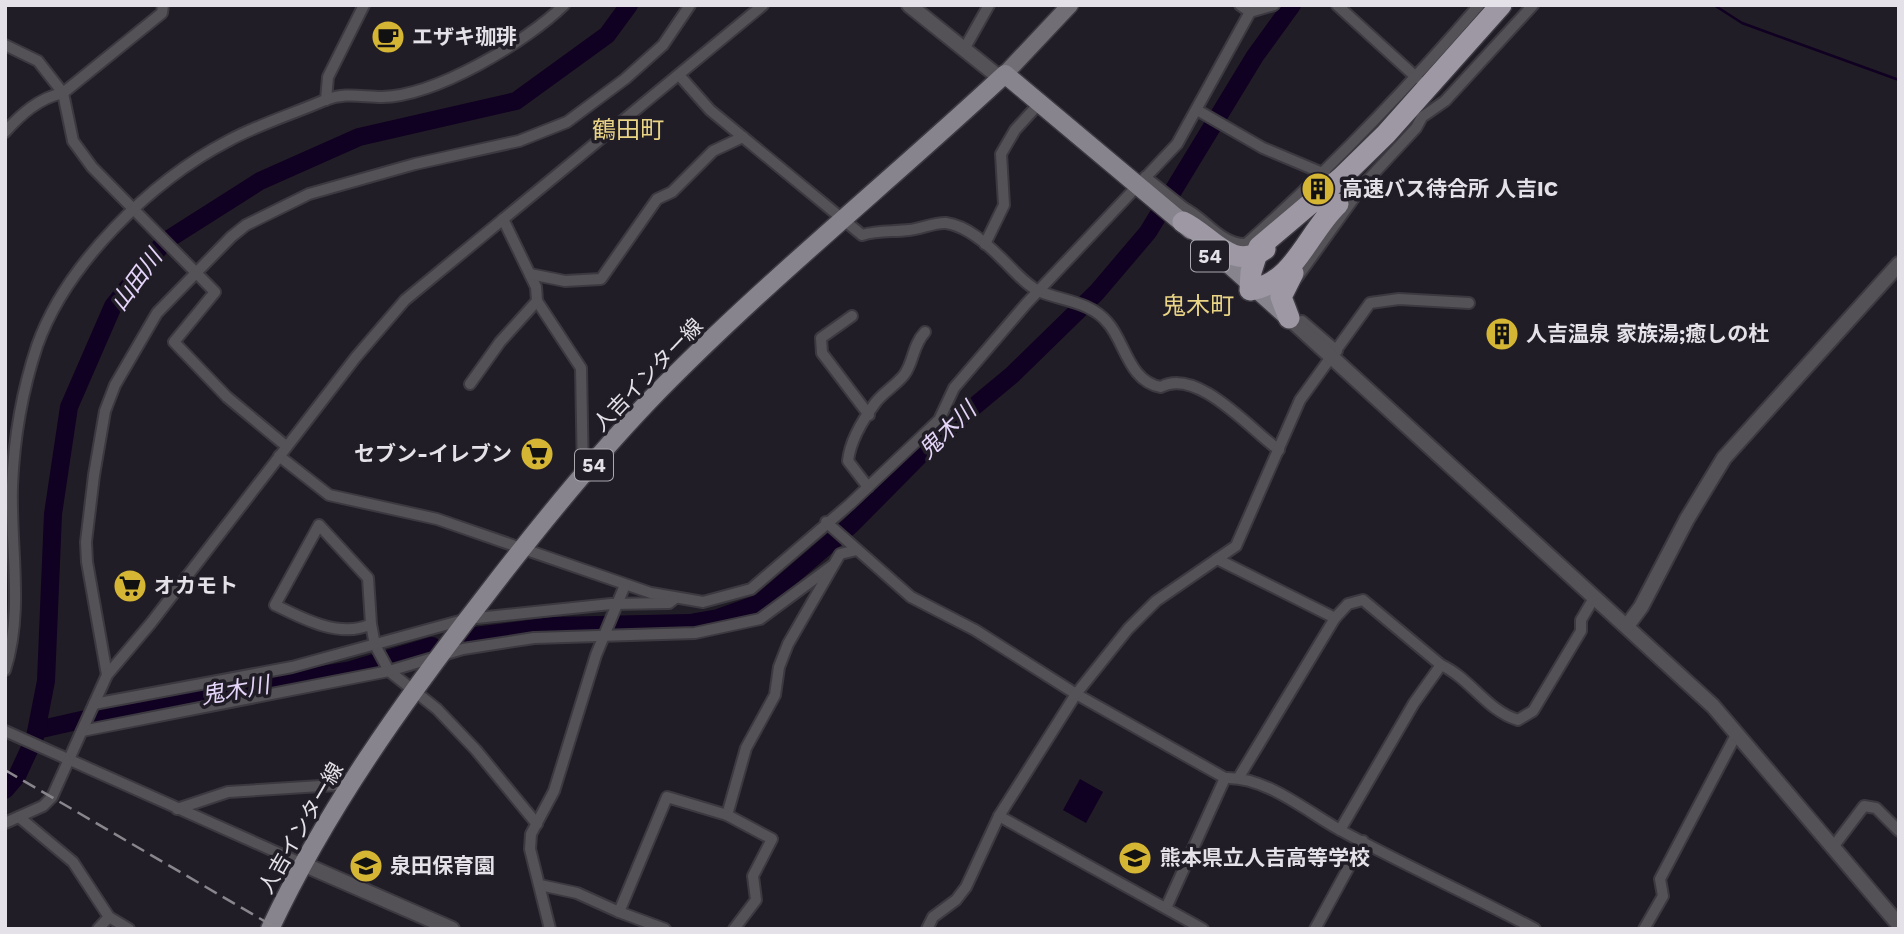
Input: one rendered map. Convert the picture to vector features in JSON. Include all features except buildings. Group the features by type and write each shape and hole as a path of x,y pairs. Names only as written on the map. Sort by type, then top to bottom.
{"highway":[{"path":"1289,318 1282,306 1284,289 1338,204 1386,134 1501,5"},
{"path":"1338,204 1322,219 1281,278 1252,288 1255,256 1265,240 1334,176 1386,134"},
{"path":"1178,219 1229,255 1255,256"},
{"path":"1255,256 1261,269 1281,278"}],"main road":[{"path":"1003,76 1070,5"},
{"name":"54","path":"1003,76 1036,107 1139,184"},
{"name":"54","path":"1003,76 1160,201 1252,288 1289,318"},
{"name":"人吉インター線","path":"270,929 303,864 412,692 523,547 648,403 1003,76"}],"street":[{"path":"5,132 46,96 63,93 162,13 163,5"},
{"path":"326,100 328,77 364,5"},
{"path":"5,670 13,643 10,580 12,488 18,422 37,348 58,301 83,263 135,210 186,167 225,142 263,123 326,100 361,93 383,97 451,77 495,57 549,20 564,5"},
{"path":"107,675 86,542 105,411 114,385 144,331 193,273 246,225 309,194 415,164 519,142 567,122 625,79 663,45 690,5"},
{"path":"5,823 43,806 52,797 65,760 82,731 107,675 405,300 762,5"},
{"path":"909,5 1003,76"},
{"path":"918,5 1003,76"},
{"path":"967,44 989,5"},
{"path":"1240,5 1250,12"},
{"path":"5,45 38,61 63,93 74,141 92,167 193,273 215,292 174,342 329,495 437,519 625,585 676,598 703,601 751,589 939,421 954,388 1177,144 1250,12 1274,5"},
{"path":"1337,5 1417,78"},
{"path":"1178,219 1198,215 1218,234 1237,244 1246,244 1334,176 1479,5"},
{"path":"1333,357 1299,318 1288,298 1291,287 1364,184 1416,128 1422,117 1445,101 1532,5"},
{"path":"679,75 710,110 862,235 878,230 914,230 945,223 964,229 1039,292 1059,296 1097,311 1110,324 1128,360 1150,383 1161,387 1177,380 1200,387 1279,450"},
{"path":"985,244 1004,205 1001,154 1015,130 1036,107"},
{"path":"1197,110 1263,148 1334,176"},
{"path":"530,274 565,281 601,279 657,199 672,192 713,151 743,137"},
{"path":"503,219 530,274 537,302 581,368 583,478"},
{"path":"1627,626 1641,607 1687,519 1724,458 1899,264"},
{"path":"1252,288 1333,357"},
{"path":"927,929 933,917 956,900 966,887 999,816 1076,694 1148,609 1236,545 1300,400 1370,303 1399,299 1469,303"},
{"path":"470,384 500,342 537,302"},
{"path":"852,316 821,338 821,354 869,415"},
{"path":"1289,318 1627,626 1737,733 1899,925"},
{"path":"868,487 848,461 849,448 876,402 904,375 910,365 911,352 925,331"},
{"path":"826,522 911,597 975,630 1076,694 1226,778 1239,777 1287,799 1340,830 1535,929"},
{"path":"371,624 348,632 305,620 275,605 319,525 368,578 375,645 390,671 412,692 437,709 476,750 537,824"},
{"path":"727,815 746,748 775,695 779,667 788,644 840,554 857,550"},
{"path":"1217,559 1335,618"},
{"path":"82,731 390,671 439,656 534,638 607,631 695,633 760,619 832,566"},
{"path":"550,929 530,849 531,834 554,791 578,719 587,681 625,585"},
{"path":"94,704 292,667 467,619 668,603 676,598"},
{"path":"1239,777 1335,618 1348,604 1363,600 1441,665 1456,672 1505,716 1518,720 1527,716 1581,631 1581,620 1594,598"},
{"path":"1340,830 1414,703 1441,665"},
{"path":"5,731 65,760 452,929"},
{"path":"1644,929 1663,896 1660,879 1737,733"},
{"path":"1166,908 1226,778"},
{"path":"177,809 228,792 352,784"},
{"path":"619,912 667,797 727,815 772,839 753,876 756,900 734,929"},
{"path":"1833,847 1864,806 1876,808 1899,831"},
{"path":"999,816 1203,929"},
{"path":"19,817 73,862 109,916 129,929"},
{"path":"1315,929 1363,841"},
{"path":"540,886 577,893 665,929"},
{"path":"98,929 109,916"}],"shaded area":[{"path":"1080,779 1103,792 1086,823 1063,810"}],"waterway":[{"name":"山田川","path":"5,790 17,776 35,737 46,681 53,514 69,407 113,306 164,242 260,181 359,137 516,101 607,35 629,5"},
{"name":"鬼木川","path":"467,637 553,626 690,623 718,618 760,603 851,525 941,434 1012,375 1097,292 1148,232 1255,56 1292,5"},
{"path":"1714,5 1742,23 1899,80"},
{"name":"鬼木川","path":"37,730 157,703 351,670 432,646"}],"railway":[{"path":"5,770 278,929"}],"place":[{"name":"エザキ珈琲","path":"388,37"},
{"name":"高速バス待合所 人吉IC","path":"1318,189"},
{"name":"人吉温泉 家族湯;癒しの杜","path":"1502,334"},
{"name":"セブン-イレブン","path":"537,454"},
{"name":"オカモト","path":"130,586"},
{"name":"熊本県立人吉高等学校","path":"1135,858"},
{"name":"泉田保育園","path":"366,866"}],"district":[{"name":"鶴田町","path":"628,130"},
{"name":"鬼木町","path":"1198,306"}]}
